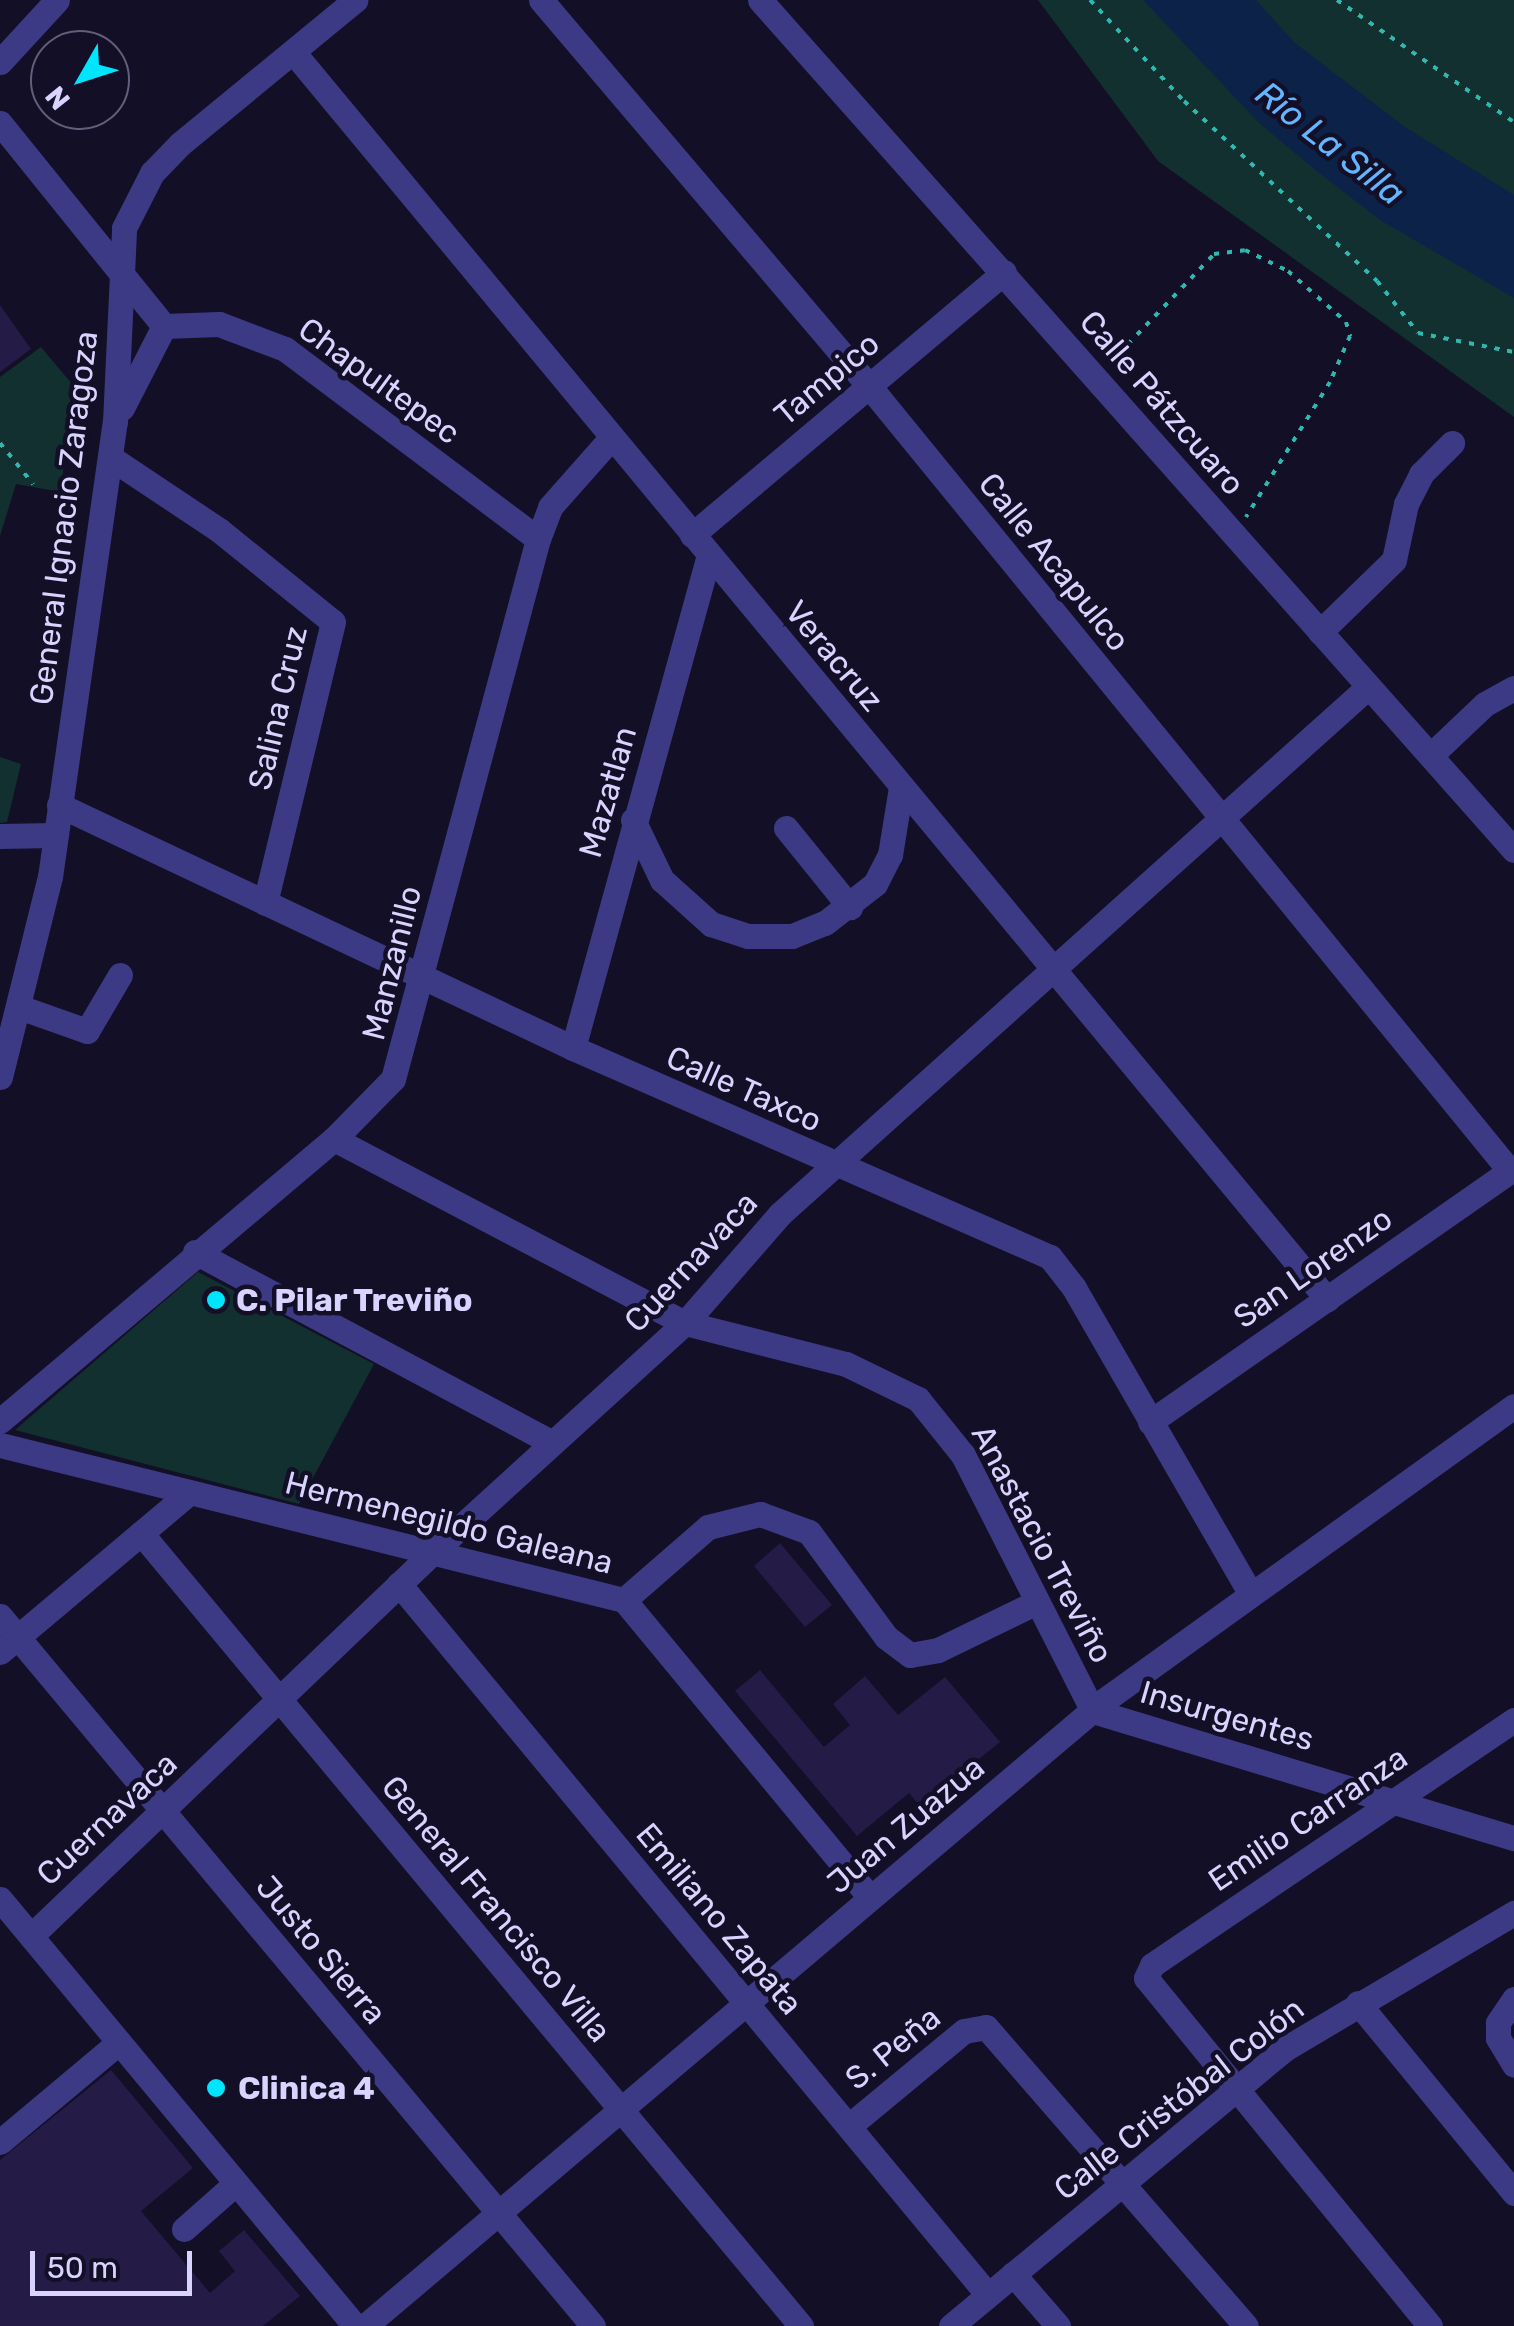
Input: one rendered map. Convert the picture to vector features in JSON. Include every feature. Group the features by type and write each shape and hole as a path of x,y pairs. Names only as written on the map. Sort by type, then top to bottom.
{"street":[{"path":"0,62 58,0"},
{"name":"General Ignacio Zaragoza","path":"0,1077 22,1008 56,835 111,458 123,337 120,271 124,228 152,174 355,0"},
{"name":"Calle Acapulco","path":"541,0 869,386 1512,1169"},
{"name":"Calle Pátzcuaro","path":"760,0 1514,850"},
{"name":"Veracruz","path":"294,53 1327,1299"},
{"path":"0,123 164,326 115,422"},
{"name":"Tampico","path":"700,545 869,386 1004,272"},
{"name":"Chapultepec","path":"164,326 220,324 285,349 538,539"},
{"name":"Manzanillo","path":"0,1421 194,1252 334,1139 393,1079 538,539 550,507 612,438"},
{"path":"1320,632 1394,560 1406,504 1421,474 1452,443"},
{"name":"Salina Cruz","path":"111,458 219,530 333,622 266,903"},
{"name":"Mazatlan","path":"573,1048 700,545"},
{"name":"Cuernavaca","path":"30,1936 433,1552 686,1323 752,1241 832,1165 1368,687"},
{"path":"1431,755 1484,704 1514,688"},
{"path":"633,820 662,880 711,924 748,936 792,936 850,907 875,884 890,855 902,787"},
{"name":"Calle Taxco","path":"60,805 573,1048 1050,1258 1250,1594"},
{"path":"786,828 850,907"},
{"path":"0,836 56,835"},
{"path":"22,1008 87,1031 120,975"},
{"name":"Anastacio Treviño","path":"334,1139 686,1323 861,1369 918,1399 963,1454 1035,1603 1093,1710"},
{"name":"San Lorenzo","path":"1150,1422 1512,1169"},
{"path":"194,1252 552,1443"},
{"name":"Juan Zuazua","path":"365,2326 1093,1710 1514,1406"},
{"name":"Hermenegildo Galeana","path":"0,1445 624,1600 870,1898"},
{"path":"8,1644 190,1492"},
{"path":"624,1600 708,1528 760,1514 809,1532 886,1637 910,1655 938,1650 1035,1603"},
{"name":"General Francisco Villa","path":"141,1533 802,2326"},
{"name":"Emiliano Zapata","path":"399,1584 988,2295"},
{"name":"Justo Sierra","path":"0,1616 8,1644 163,1812 593,2326"},
{"name":"Insurgentes","path":"1093,1710 1514,1838"},
{"name":"Emilio Carranza","path":"1234,2090 1146,1978 1152,1965 1514,1720"},
{"path":"0,1899 356,2326"},
{"name":"Calle Cristóbal Colón","path":"951,2326 1282,2050 1514,1913"},
{"path":"1514,2000 1498,2022 1498,2038 1514,2065"},
{"path":"1358,2003 1514,2193"},
{"name":"S. Peña","path":"849,2126 980,2024 998,2037 1123,2181"},
{"path":"0,2142 119,2042"},
{"path":"1234,2090 1430,2326"},
{"path":"1123,2181 1246,2326"},
{"path":"184,2229 236,2183"},
{"path":"1013,2274 1058,2326"}],"path":[{"path":"1090,0 1184,101 1377,281 1418,333 1514,352"},
{"path":"1337,0 1514,122"},
{"path":"1097,378 1214,254 1245,250 1288,271 1346,322 1350,336 1330,382 1268,489 1233,533"},
{"path":"0,443 33,484"}],"green space":[{"path":"1038,0 1514,0 1514,417 1158,161"},
{"path":"41,347 72,384 61,492 16,484 0,536 0,377"},
{"path":"0,757 21,764 7,822 0,823"},
{"path":"198,1272 374,1364 299,1504 15,1430"}],"water":[{"name":"Río La Silla","path":"1143,0 1256,0 1295,43 1405,127 1514,195 1514,298 1380,220 1313,168 1259,123"}],"building":[{"path":"0,305 31,349 0,372"},
{"path":"780,1543 832,1605 805,1627 754,1566"},
{"path":"760,1670 824,1747 850,1725 833,1704 865,1676 898,1715 945,1677 1000,1742 920,1806 909,1793 857,1836 735,1691"},
{"path":"111,2070 193,2168 141,2211 210,2293 235,2271 219,2251 244,2230 300,2296 263,2326 0,2326 0,2160"}],"place":[{"name":"C. Pilar Treviño","path":"216,1300"},
{"name":"Clinica 4","path":"216,2088"}]}
